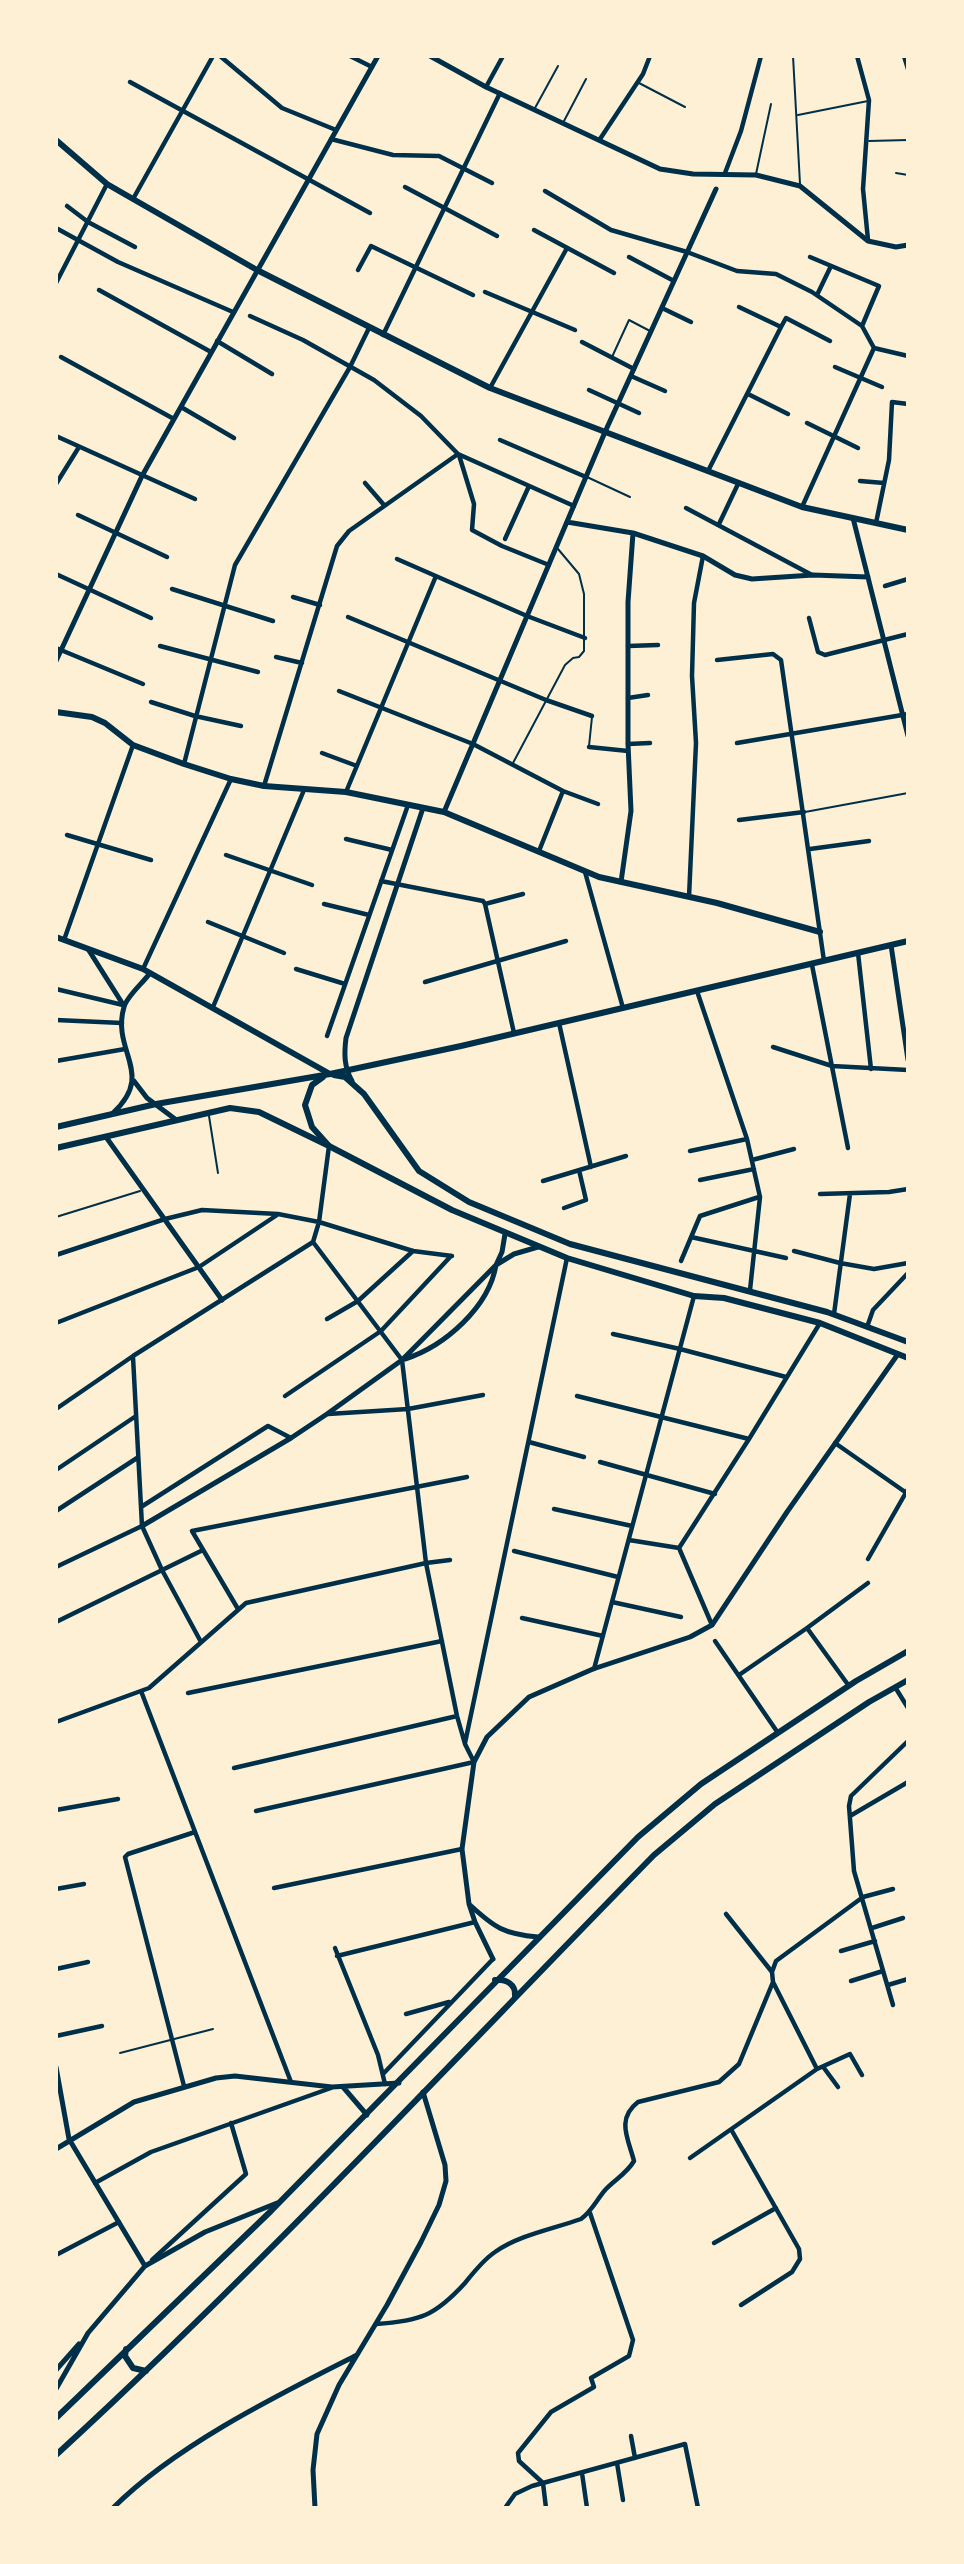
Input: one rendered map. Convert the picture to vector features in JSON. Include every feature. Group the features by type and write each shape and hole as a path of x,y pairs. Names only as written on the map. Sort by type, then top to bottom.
{"main road":[{"path":"56,140 107,184 133,200 257,270 490,388 802,507 908,530"},
{"path":"56,712 92,717 105,723 133,744 231,779 264,786 346,792 444,813 585,871 689,899 717,903 820,932"},
{"path":"56,937 143,969 330,1074 341,1075 352,1082 415,1167 437,1184 470,1202 570,1244 834,1314 908,1342"},
{"path":"56,1127 156,1104 330,1074 908,941"},
{"path":"329,1146 312,1127 305,1105 312,1085 330,1074"},
{"path":"56,1148 230,1108 259,1112 452,1210 567,1258 694,1296 724,1298 820,1323 908,1358"},
{"path":"56,2418 280,2202 638,1837 701,1784 849,1686 908,1651"},
{"path":"56,2455 290,2230 654,1855 715,1804 908,1679"},
{"path":"495,1980 504,1980 511,1985 516,1993 514,1997"},
{"path":"126,2349 125,2356 133,2368 146,2371"}],"street":[{"path":"133,200 213,56"},
{"path":"220,56 282,108 336,131"},
{"path":"350,56 372,67"},
{"path":"56,661 58,650 142,476 378,56"},
{"path":"430,56 486,87 660,169 693,174 756,175 800,186 868,241 896,247 908,245"},
{"path":"486,87 503,56"},
{"path":"600,139 638,82 650,56"},
{"path":"725,173 741,131 761,56"},
{"path":"857,56 869,100 863,189 868,241"},
{"path":"904,56 908,67"},
{"path":"130,82 370,213"},
{"path":"383,335 500,93"},
{"path":"331,139 393,155 439,156 492,183"},
{"path":"56,283 107,184"},
{"path":"405,187 497,236"},
{"path":"444,813 605,432 716,189"},
{"path":"545,191 611,230 687,252 737,271 776,274 817,295 862,326 874,348 908,356"},
{"path":"67,206 88,222 135,247"},
{"path":"56,228 118,262 233,312"},
{"path":"534,230 614,273"},
{"path":"358,271 371,246 473,295"},
{"path":"490,388 567,248"},
{"path":"629,257 674,281"},
{"path":"810,257 879,286 862,326"},
{"path":"817,295 831,266"},
{"path":"99,289 211,352"},
{"path":"485,292 575,330"},
{"path":"739,307 781,327"},
{"path":"662,308 691,323"},
{"path":"250,316 303,340 399,397 458,454 574,506"},
{"path":"708,472 786,318 830,341"},
{"path":"184,764 235,565 350,367 369,328"},
{"path":"217,341 272,374"},
{"path":"582,342 634,369"},
{"path":"802,507 874,348"},
{"path":"61,357 174,419"},
{"path":"835,367 882,387"},
{"path":"631,376 665,391"},
{"path":"589,390 639,413"},
{"path":"748,394 788,414"},
{"path":"876,523 889,460 892,402 908,404"},
{"path":"181,407 234,438"},
{"path":"807,423 858,448"},
{"path":"56,436 195,499"},
{"path":"500,440 586,477"},
{"path":"56,484 79,447"},
{"path":"264,786 337,546 349,531 458,454"},
{"path":"458,454 474,504 472,530 502,546 549,565"},
{"path":"860,481 884,484"},
{"path":"365,483 384,505"},
{"path":"719,524 738,484"},
{"path":"505,538 529,486"},
{"path":"686,508 813,575"},
{"path":"78,515 167,557"},
{"path":"853,518 905,715 908,736"},
{"path":"567,522 633,533 703,556 735,575 752,579 813,575 868,577"},
{"path":"621,882 631,811 628,751 628,602 633,533"},
{"path":"689,899 696,743 692,676 694,615 703,556"},
{"path":"397,559 585,638"},
{"path":"56,574 151,618"},
{"path":"346,792 436,576"},
{"path":"886,586 908,579"},
{"path":"172,589 272,621"},
{"path":"293,597 320,605"},
{"path":"348,617 499,682 592,716"},
{"path":"809,618 821,655 908,634"},
{"path":"628,646 658,645"},
{"path":"160,646 258,672"},
{"path":"58,650 143,684"},
{"path":"717,660 773,654 781,660 824,961"},
{"path":"276,657 302,663"},
{"path":"339,691 473,744 563,791 598,804"},
{"path":"628,698 648,695"},
{"path":"151,702 195,716 242,726"},
{"path":"737,743 905,715"},
{"path":"628,744 650,743"},
{"path":"64,940 133,744"},
{"path":"589,747 628,751"},
{"path":"322,753 357,766"},
{"path":"143,969 231,779"},
{"path":"213,1007 304,790"},
{"path":"539,851 563,791"},
{"path":"327,1036 408,805"},
{"path":"352,1082 346,1070 346,1038 423,808"},
{"path":"739,820 804,812"},
{"path":"67,835 150,860"},
{"path":"346,839 393,850"},
{"path":"810,849 869,841"},
{"path":"226,855 312,885"},
{"path":"585,871 623,1008"},
{"path":"382,881 484,902 523,894"},
{"path":"484,902 514,1033"},
{"path":"324,904 369,915"},
{"path":"208,922 284,953"},
{"path":"425,982 566,941"},
{"path":"891,945 908,1060"},
{"path":"88,949 124,1006"},
{"path":"858,953 871,1069"},
{"path":"812,965 848,1148"},
{"path":"296,969 345,984"},
{"path":"150,973 124,1006 122,1023 125,1049 134,1082 175,1119"},
{"path":"56,989 124,1006"},
{"path":"696,991 747,1139 760,1197 750,1290"},
{"path":"56,1020 122,1023"},
{"path":"559,1023 591,1167"},
{"path":"773,1047 832,1066 908,1070"},
{"path":"56,1061 125,1049"},
{"path":"113,1113 128,1097 134,1082"},
{"path":"106,1137 222,1300"},
{"path":"690,1151 747,1139"},
{"path":"56,1409 133,1356 313,1242 319,1222 329,1146"},
{"path":"752,1160 794,1149"},
{"path":"542,1181 626,1156"},
{"path":"700,1180 754,1169"},
{"path":"564,1208 586,1200 579,1170"},
{"path":"820,1194 908,1189"},
{"path":"834,1314 850,1194"},
{"path":"681,1261 700,1216 760,1197"},
{"path":"56,1255 165,1219 202,1210 278,1214 319,1222 414,1251 452,1256 381,1331 285,1396"},
{"path":"56,1323 199,1267 278,1214"},
{"path":"402,1360 422,1353 440,1342 467,1318 488,1290 502,1252 505,1234"},
{"path":"691,1237 786,1258"},
{"path":"313,1242 402,1360 426,1563 457,1716 465,1744 474,1762"},
{"path":"56,1567 142,1526 291,1438 402,1360 496,1265 514,1254 538,1247"},
{"path":"327,1319 358,1301 414,1251"},
{"path":"794,1251 874,1269 908,1264"},
{"path":"465,1744 567,1258"},
{"path":"867,1326 873,1310 908,1273"},
{"path":"593,1670 694,1296"},
{"path":"679,1548 820,1323"},
{"path":"613,1334 786,1377"},
{"path":"383,2074 493,1959 469,1904 463,1849 474,1762 487,1737 529,1696 593,1670 690,1637 712,1625 898,1354"},
{"path":"133,1356 142,1526 162,1570 201,1642"},
{"path":"327,1414 408,1409 483,1395"},
{"path":"577,1396 749,1439"},
{"path":"56,1470 136,1416"},
{"path":"141,1507 268,1426 291,1438"},
{"path":"529,1442 584,1457"},
{"path":"835,1443 907,1492 868,1559"},
{"path":"56,1511 138,1458"},
{"path":"600,1462 715,1494"},
{"path":"238,1609 192,1531 467,1477"},
{"path":"554,1508 632,1527"},
{"path":"629,1539 679,1548"},
{"path":"679,1548 712,1625"},
{"path":"56,1622 203,1550"},
{"path":"514,1551 618,1577"},
{"path":"56,1722 149,1688 246,1603 450,1560"},
{"path":"739,1675 868,1583"},
{"path":"612,1602 681,1617"},
{"path":"522,1618 603,1636"},
{"path":"807,1628 849,1686"},
{"path":"188,1693 442,1641"},
{"path":"715,1641 778,1733"},
{"path":"895,1687 908,1708"},
{"path":"141,1691 291,2082"},
{"path":"234,1768 457,1716"},
{"path":"893,2005 854,1871 851,1796 908,1741"},
{"path":"256,1811 474,1762"},
{"path":"850,1816 908,1782"},
{"path":"56,1810 118,1799"},
{"path":"184,2086 125,1857 195,1832"},
{"path":"274,1888 463,1849"},
{"path":"56,1889 84,1884"},
{"path":"817,2069 773,1982 772,1972 776,1961 863,1897 893,1889"},
{"path":"469,1904 492,1926 521,1936 538,1937"},
{"path":"726,1914 772,1972"},
{"path":"872,1928 903,1918"},
{"path":"338,1956 475,1922"},
{"path":"841,1951 875,1941"},
{"path":"335,1948 378,2055 385,2084"},
{"path":"56,1969 88,1962"},
{"path":"851,1981 884,1971"},
{"path":"888,1985 908,1979"},
{"path":"376,2324 424,2318 454,2294 493,2253 581,2219 590,2213 605,2190 628,2171 634,2161 624,2122 628,2110 638,2102 719,2082 729,2075 739,2064 773,1982"},
{"path":"406,2014 449,2002"},
{"path":"56,2036 102,2026"},
{"path":"690,2158 817,2069 850,2054 862,2075"},
{"path":"56,2067 69,2140 145,2266"},
{"path":"824,2067 838,2087"},
{"path":"56,2149 134,2102 184,2086 235,2076 332,2087 398,2083"},
{"path":"95,2183 151,2152 332,2087"},
{"path":"343,2087 367,2115"},
{"path":"314,2508 313,2470 317,2434 339,2385 376,2324 439,2205 446,2181 423,2091"},
{"path":"56,2370 145,2266 246,2174 231,2123"},
{"path":"732,2131 799,2249 800,2259 792,2272 741,2305"},
{"path":"145,2266 205,2232 280,2202"},
{"path":"714,2244 776,2208"},
{"path":"546,2508 543,2483 519,2461 518,2453 551,2412 594,2387 591,2378 629,2356 633,2340 590,2213"},
{"path":"56,2255 119,2222"},
{"path":"56,2389 88,2333"},
{"path":"113,2508 172,2459 304,2381 357,2355"},
{"path":"631,2436 635,2458"},
{"path":"505,2508 515,2494 543,2483 685,2444 698,2508"},
{"path":"617,2463 623,2500"},
{"path":"582,2473 587,2508"}],"lane":[{"path":"793,56 800,186"},
{"path":"535,109 558,66"},
{"path":"564,122 586,79"},
{"path":"638,82 685,107"},
{"path":"796,116 869,100"},
{"path":"756,175 771,104"},
{"path":"865,141 908,140"},
{"path":"896,173 908,175"},
{"path":"612,357 629,320 651,331"},
{"path":"586,477 630,497"},
{"path":"513,764 568,662 583,654 584,594 579,574 556,547"},
{"path":"589,747 592,716"},
{"path":"804,812 908,793"},
{"path":"208,1112 218,1173"},
{"path":"56,1217 144,1189"},
{"path":"120,2053 213,2029"}]}
